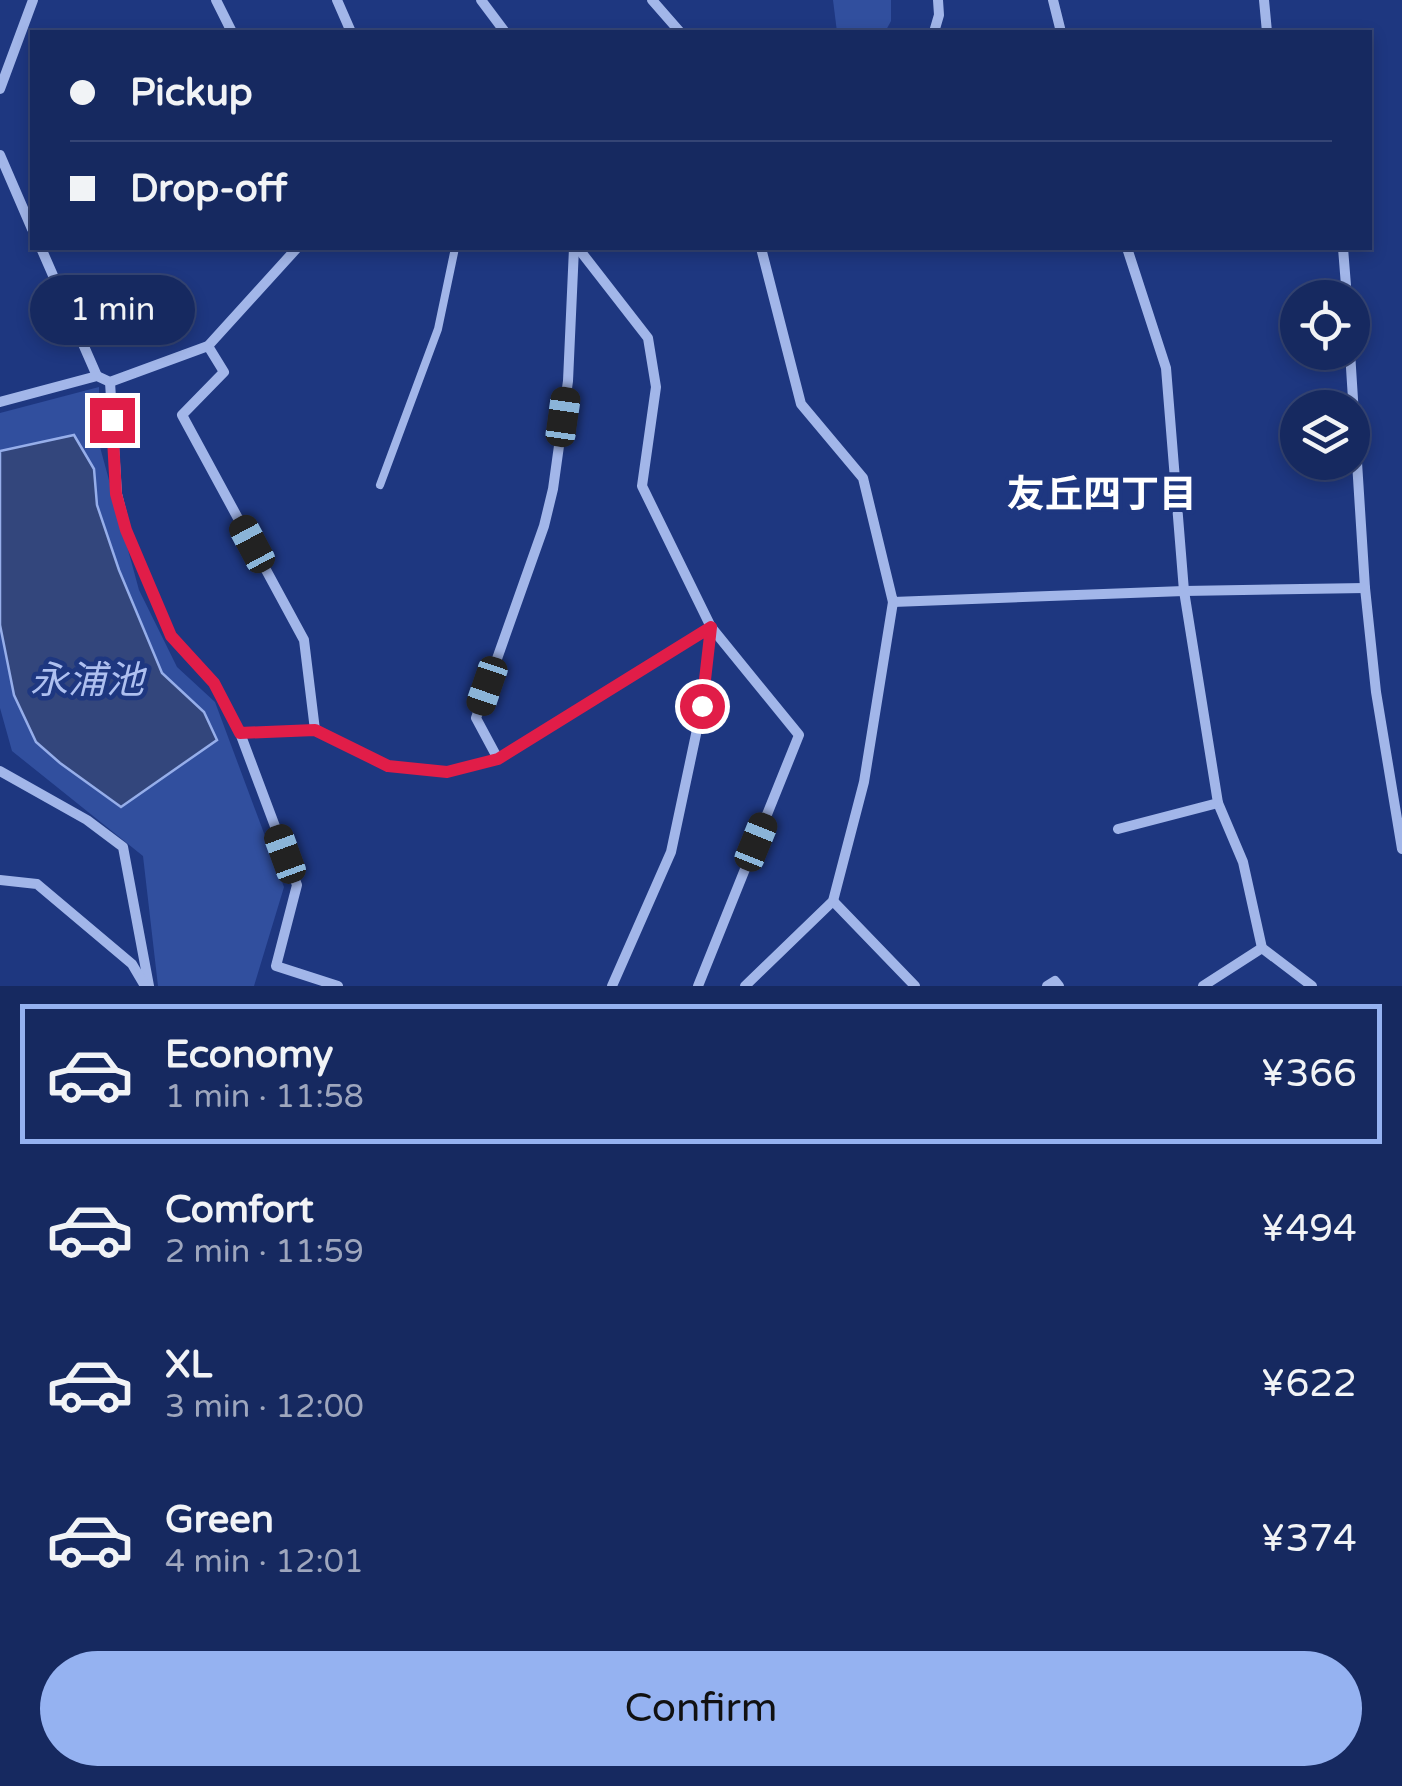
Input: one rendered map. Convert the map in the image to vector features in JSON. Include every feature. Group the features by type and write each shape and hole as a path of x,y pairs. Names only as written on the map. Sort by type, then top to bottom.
{"street":[{"path":"0,89 33,0"},
{"path":"216,0 231,30"},
{"path":"337,0 350,30"},
{"path":"481,0 504,30"},
{"path":"652,0 678,30"},
{"path":"935,30 938,0"},
{"path":"1053,0 1060,30"},
{"path":"1264,0 1267,30"},
{"path":"0,155 30,224"},
{"path":"42,250 97,376"},
{"path":"0,402 97,376 110,382 208,346 295,250"},
{"path":"498,759 476,718 544,526 553,489 568,381 576,250"},
{"path":"578,250 648,338 656,387 642,486 711,627 799,735 698,986"},
{"path":"745,986 832,901 864,782 893,602 863,478 801,404 762,250"},
{"path":"1128,250 1166,368 1184,592 1218,803 1243,862 1262,948 1312,986"},
{"path":"1344,250 1345,280"},
{"path":"208,346 224,372 182,415 304,640 315,730"},
{"path":"1351,370 1376,692 1402,848"},
{"path":"110,382 116,494 126,530 171,636 214,683 240,733 297,885 276,966 338,986"},
{"path":"893,602 1365,588"},
{"path":"240,733 315,730 388,766 447,772 498,759 711,627"},
{"path":"612,986 671,852 702,706 711,627"},
{"path":"0,771 87,820 123,848 147,986"},
{"path":"1118,829 1218,803"},
{"path":"0,880 37,884 132,964 147,986"},
{"path":"832,901 914,986"},
{"path":"1203,986 1262,948"},
{"path":"1047,986 1055,981 1059,986"}],"lane":[{"path":"380,485 438,329 455,250"}],"shaded area":[{"path":"833,0 891,0 891,21 886,30 837,30"},
{"path":"99,387 100,447 139,590 177,667 215,702 284,887 254,986 158,986 143,856 12,751 0,708 0,413"}],"water":[{"name":"永浦池","path":"74,435 94,469 97,505 162,673 204,712 217,740 121,807 36,742 14,695 0,625 0,451"}],"district":[{"name":"友丘四丁目","path":"1102,495"}],"route":[{"path":"112,420 116,494 126,530 171,636 214,683 240,733 315,730 388,766 447,772 498,759 711,627 702,706"}]}
